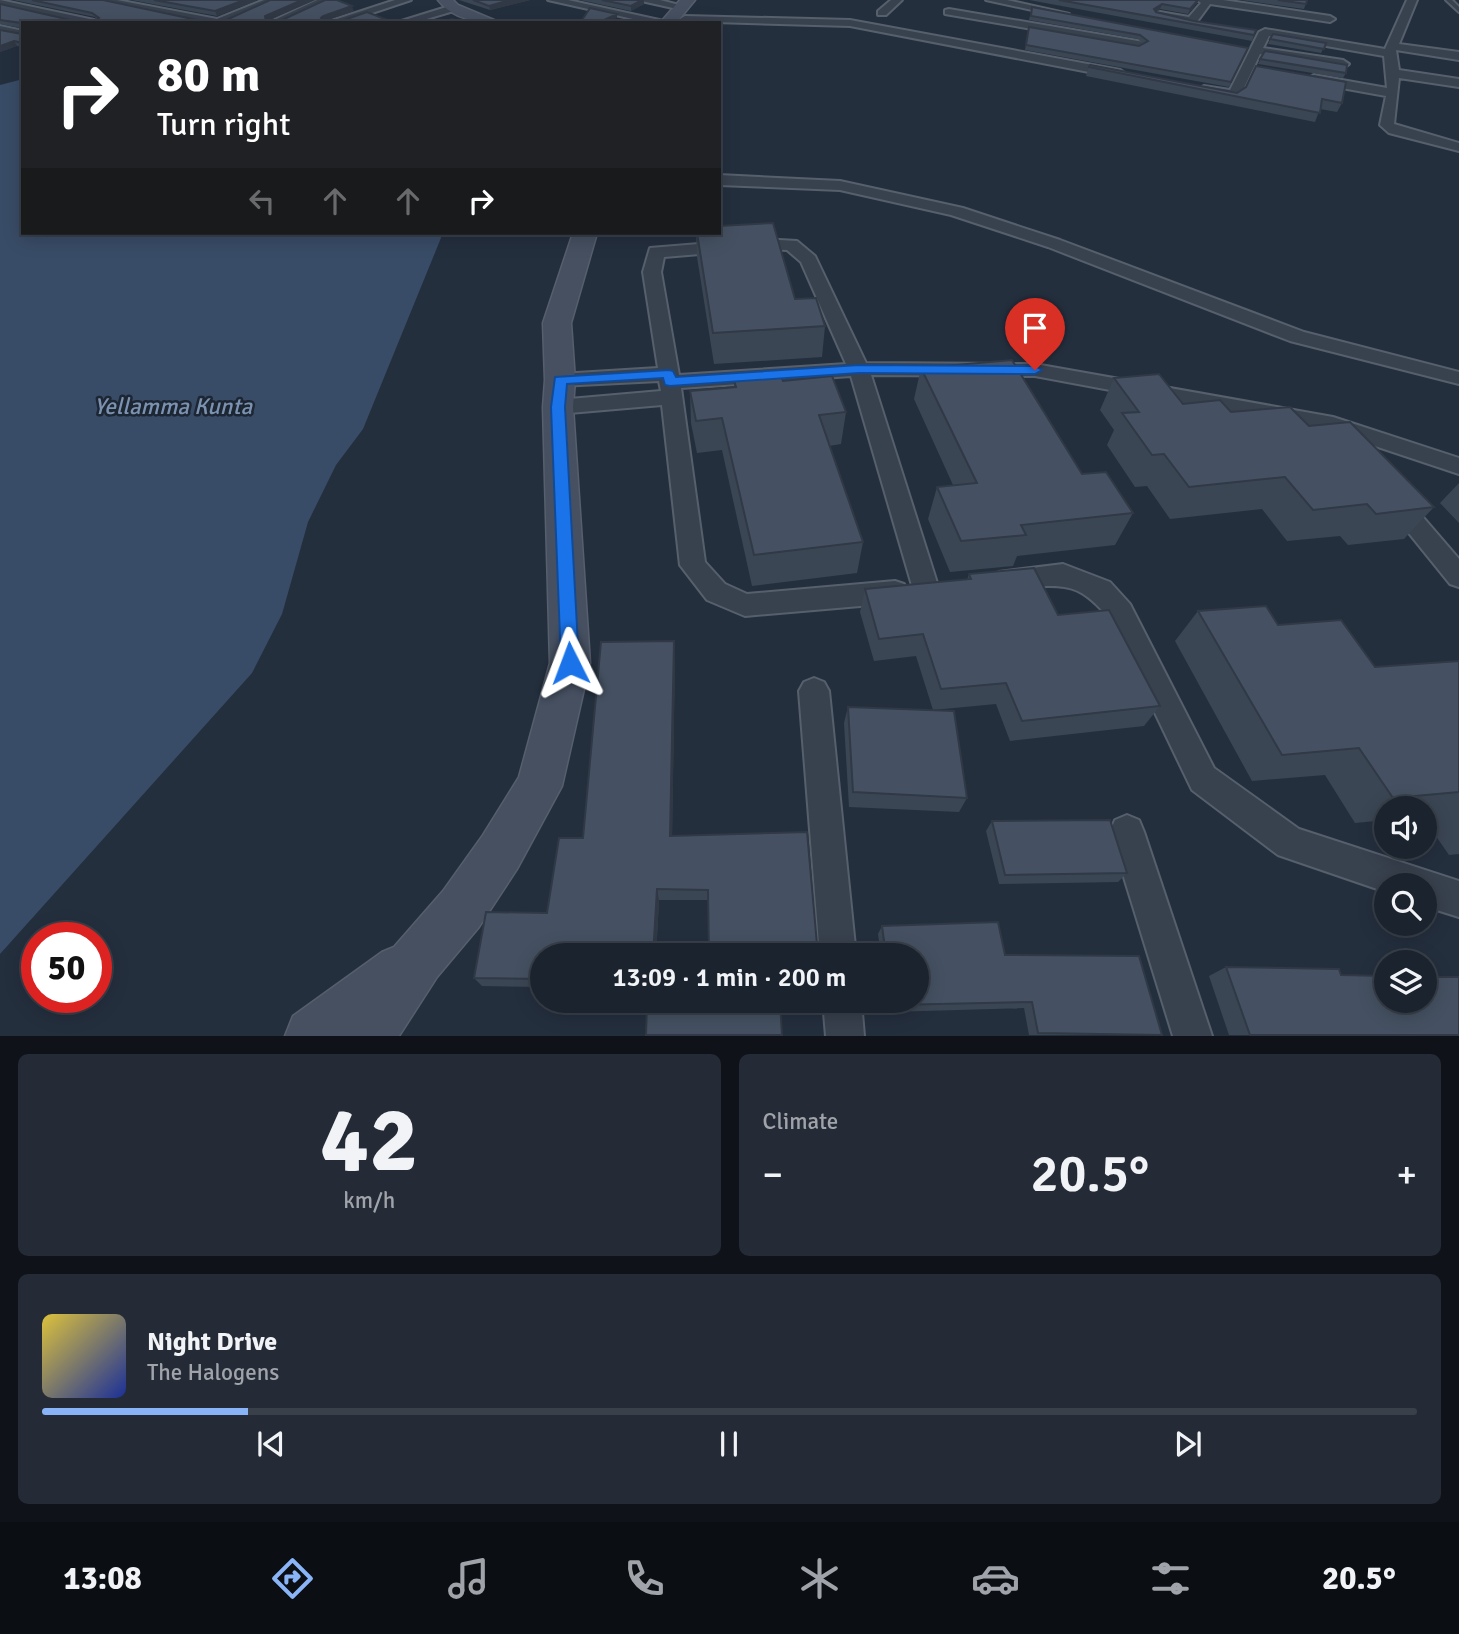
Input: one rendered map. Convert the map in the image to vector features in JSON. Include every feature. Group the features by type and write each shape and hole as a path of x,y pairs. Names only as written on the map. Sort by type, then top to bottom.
{"main road":[{"path":"685,12 700,0"},
{"path":"451,10 487,21"},
{"path":"361,1035 376,1023 418,958 460,909 539,786 570,663 557,323 583,235"},
{"path":"313,1035 418,958"}],"street":[{"path":"101,0 213,21"},
{"path":"220,21 273,0"},
{"path":"278,21 326,0"},
{"path":"358,6 374,0"},
{"path":"337,21 406,0"},
{"path":"552,0 658,21"},
{"path":"642,0 685,12 850,23 1138,77"},
{"path":"882,13 897,0"},
{"path":"946,18 968,0"},
{"path":"991,0 1071,15"},
{"path":"1202,0 1276,6 1330,19"},
{"path":"1153,14 1198,22 1208,0"},
{"path":"1412,0 1390,50 1393,93 1389,128 1459,146"},
{"path":"0,3 85,21"},
{"path":"1193,88 1234,95 1258,50 1259,31 1276,6"},
{"path":"408,21 451,10"},
{"path":"850,23 868,11 895,15"},
{"path":"946,18 973,29"},
{"path":"946,18 1181,52"},
{"path":"0,29 21,34"},
{"path":"1259,31 1390,50 1459,56"},
{"path":"1245,47 1343,64"},
{"path":"1227,77 1247,68"},
{"path":"1393,73 1459,83"},
{"path":"1300,77 1393,93"},
{"path":"721,180 821,183 906,198 999,224 1108,262 1245,318 1324,345 1459,378"},
{"path":"952,586 809,260 791,245 760,244 656,252 652,272 670,384 693,565 716,592 745,605 952,586 1063,574 1101,590 1120,612 1203,779 1290,843 1379,873"},
{"path":"559,393 859,369 1035,370 1333,424 1459,466"},
{"path":"1333,424 1359,456"},
{"path":"1377,478 1459,577"},
{"path":"814,691 837,943"},
{"path":"1127,832 1193,1035"},
{"path":"1437,892 1459,899"},
{"path":"843,1013 845,1035"}],"lane":[{"path":"1449,0 1459,10"}],"water":[{"name":"Yellamma Kunta","path":"21,80 21,235 442,235 363,429 336,465 308,522 282,614 252,673 29,922 21,922 21,931 0,954 0,85"}],"building":[{"path":"32,0 103,0 202,21 96,21 99,18 92,13"},
{"path":"154,0 244,0 215,11"},
{"path":"270,0 302,0 265,16 266,21 224,21"},
{"path":"325,0 337,0 352,6 321,18 323,21 266,21 282,20"},
{"path":"473,0 510,0 489,6"},
{"path":"602,0 642,0 631,6"},
{"path":"1059,0 1198,0 1190,9 1162,4 1154,9 1156,12 1194,21 1256,30 1254,35"},
{"path":"1278,0 1307,0 1306,4"},
{"path":"0,4 75,21 21,23 0,20"},
{"path":"1032,7 1248,48 1231,82 1026,45 1029,27 1139,46 1148,41 1140,35 1031,16"},
{"path":"590,8 617,14 602,21 581,21"},
{"path":"367,12 390,21 341,21"},
{"path":"0,30 21,34 21,43 14,41 0,46"},
{"path":"1273,34 1326,43 1324,49 1270,39"},
{"path":"1265,51 1347,65 1346,73 1260,59"},
{"path":"1090,65 1237,93 1246,87 1256,66 1346,82 1342,103 1322,99 1320,113 1089,67"},
{"path":"773,223 795,299 816,298 825,326 713,333 697,235 721,235 721,226"},
{"path":"1012,360 1082,474 1106,472 1133,513 1021,525 1026,535 961,541 937,487 977,483 921,368"},
{"path":"1159,374 1183,404 1220,400 1231,412 1290,407 1309,426 1350,422 1434,507 1376,514 1367,504 1313,510 1285,477 1189,487 1164,454 1152,455 1122,413 1139,412 1114,378"},
{"path":"781,376 783,381 832,376 846,412 819,415 863,542 754,555 722,418 696,421 690,391 736,387 734,380"},
{"path":"1034,568 1058,615 1109,610 1160,706 1022,721 1006,683 941,689 923,634 879,639 865,589 971,579 969,574"},
{"path":"1266,606 1278,625 1341,620 1375,667 1459,661 1459,792 1392,796 1359,748 1282,755 1198,611"},
{"path":"674,641 670,836 807,832 817,943 709,943 708,890 657,889 654,943 530,943 530,979 474,978 486,912 547,913 559,838 583,838 601,642"},
{"path":"848,707 954,711 967,798 853,792"},
{"path":"1110,820 1127,873 1005,875 992,821"},
{"path":"998,922 1005,955 1139,956 1162,1035 1038,1033 1032,1002 929,1004 929,943 884,943 882,926"},
{"path":"1226,967 1339,969 1341,975 1374,976 1374,1013 1437,1013 1437,977 1459,977 1459,1035 1250,1035"},
{"path":"647,1013 781,1013 782,1035 646,1035"}],"route":[{"path":"570,663 558,407 560,380 669,374 670,382 859,369 1035,370"}]}
